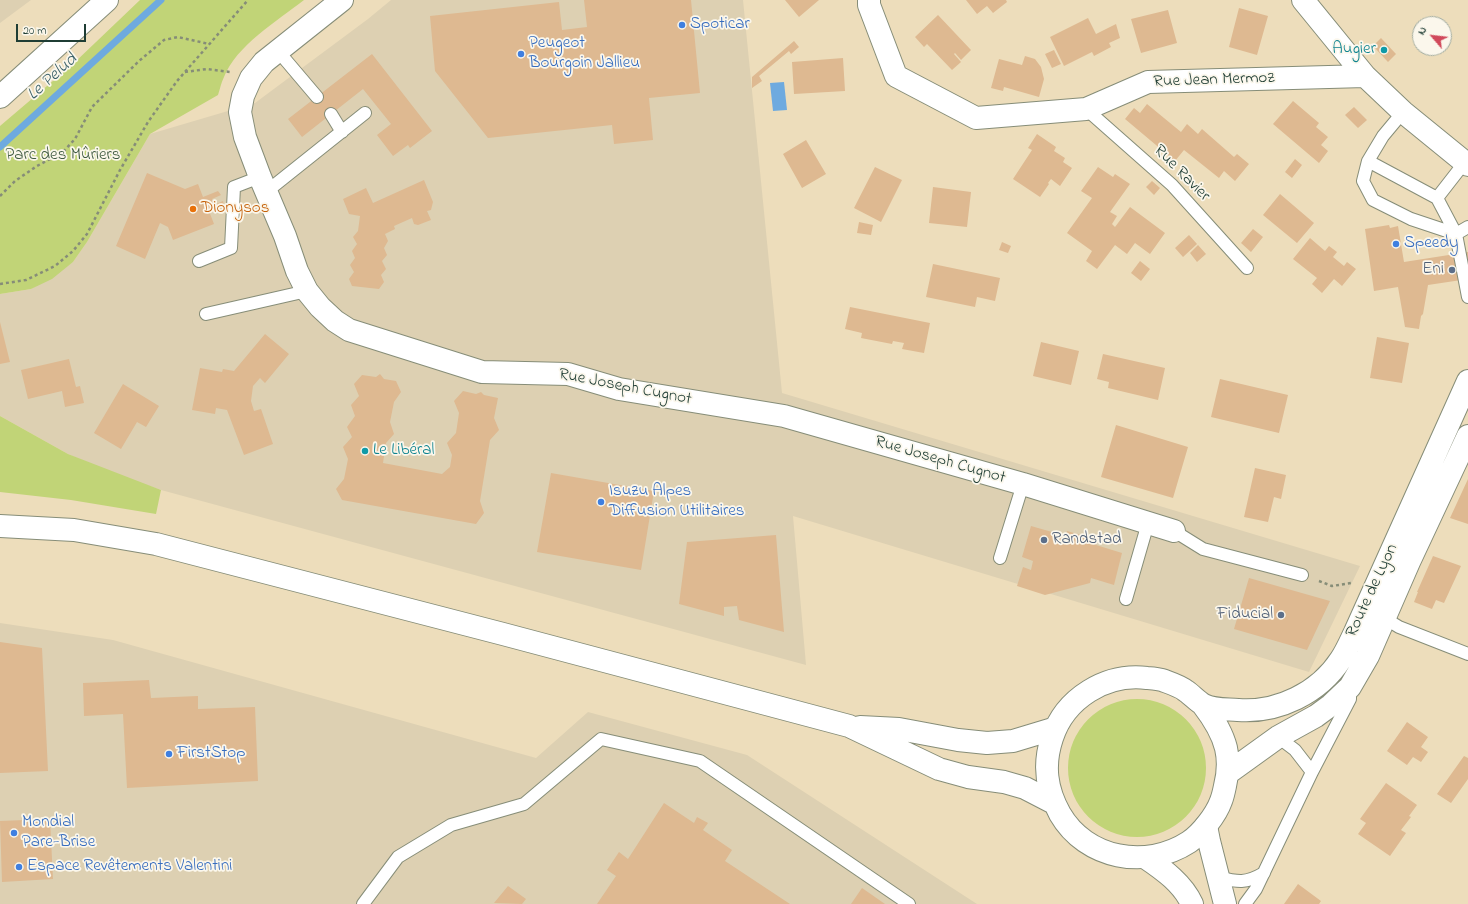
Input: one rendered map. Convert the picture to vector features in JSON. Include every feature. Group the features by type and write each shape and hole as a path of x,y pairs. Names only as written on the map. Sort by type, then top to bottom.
{"main road":[{"path":"0,97 107,0"},
{"name":"Rue Joseph Cugnot","path":"342,0 264,62 251,78 243,96 240,112 245,137 285,236 297,271 307,291 320,307 335,321 349,330 482,372 568,374 619,389 784,416 1023,484 1174,531"},
{"path":"1303,0 1364,76 1403,112 1466,163"},
{"name":"Rue Jean Mermoz","path":"873,2 896,76 976,118 1086,109 1148,82 1364,76"},
{"name":"Route de Lyon","path":"1203,705 1219,709 1247,711 1286,703 1307,693 1328,676 1341,659 1366,608 1468,381"},
{"name":"Route de Lyon","path":"1228,773 1278,737 1316,716 1350,687 1368,656 1468,436"},
{"path":"0,526 74,530 156,544 849,726 939,769 968,777 1004,782 1025,788 1054,803"},
{"path":"1136,677 1161,680 1184,689 1203,705 1218,725 1226,748 1228,773 1221,801 1206,826 1190,842 1169,852 1146,858 1123,857 1101,851 1081,839 1065,823 1054,803 1047,778 1047,765 1048,752 1056,728 1069,707 1089,691 1111,680 1136,677"},
{"path":"849,726 899,729 958,740 987,743 1013,741 1056,728"},
{"path":"1206,826 1217,877 1226,904"},
{"path":"1146,858 1160,866 1178,882 1189,897 1192,904"}],"lane":[{"path":"278,51 317,97"},
{"name":"Rue Ravier","path":"1086,109 1172,185 1247,268"},
{"path":"1403,112 1383,136 1368,161 1363,181 1373,200 1411,219 1456,234 1468,227"},
{"path":"199,261 231,248 234,188 263,184 342,132 365,113"},
{"path":"331,114 342,132"},
{"path":"1368,161 1437,198 1456,234 1468,297"},
{"path":"1437,198 1466,163"},
{"path":"206,314 307,291"},
{"path":"1000,558 1023,484"},
{"path":"1126,599 1148,523"},
{"path":"1174,531 1203,548 1302,575"},
{"path":"1366,608 1399,627 1468,654"},
{"path":"1245,904 1256,889 1312,772 1350,699 1350,687"},
{"path":"1278,737 1295,750 1312,772"},
{"path":"363,904 398,857 451,826 524,804 601,739 700,761 909,904"},
{"path":"1217,877 1239,882 1252,880 1264,873"}],"path":[{"path":"0,284 26,280 55,266 73,251 87,234 120,170 148,122 184,72 248,0"},
{"path":"0,196 16,181 37,166 63,152 75,139 92,107 139,61 164,40 178,37 209,44"},
{"path":"184,72 207,69 224,72 256,72"},
{"path":"1302,575 1332,586 1378,582"}],"shaded area":[{"path":"0,0 31,0 0,23"},
{"path":"391,0 743,0 782,393 1360,566 1309,672 793,516 806,665 161,490 114,474 68,454 0,416 0,294 31,289 73,262 87,242 150,134 255,103 368,19"},
{"path":"0,623 113,640 536,758 588,712 747,755 977,904 0,904"}],"green space":[{"name":"Parc des Mûriers","path":"140,0 304,0 270,25 247,45 230,66 221,84 218,95 150,134 87,242 73,262 52,279 31,289 0,294 0,126 74,63"},
{"path":"0,416 68,454 161,490 156,514 71,500 0,492"},
{"path":"1144,699 1170,707 1186,719 1195,730 1201,742 1205,755 1205,781 1201,794 1195,806 1186,817 1175,826 1163,832 1144,837 1130,837 1111,832 1099,826 1088,817 1079,806 1069,781 1068,761 1073,742 1079,730 1088,719 1099,710 1124,700"}],"water":[{"path":"784,82 787,110 773,111 770,83"}],"building":[{"path":"584,0 691,0 700,93 649,98 653,140 614,144 612,125 488,138 435,71 430,16 559,2 562,30 587,27"},
{"path":"785,0 819,0 799,17"},
{"path":"966,0 1006,0 1007,2 993,13 987,6 977,14"},
{"path":"1239,8 1268,16 1257,55 1229,47"},
{"path":"1168,10 1177,43 1141,53 1131,19"},
{"path":"938,15 971,50 961,60 955,53 954,54 961,62 952,70 927,44 924,47 915,37"},
{"path":"1088,18 1096,34 1116,24 1120,38 1109,43 1111,47 1094,56 1092,52 1064,66 1050,37"},
{"name":"Augier","path":"1381,38 1396,54 1388,62 1373,46"},
{"path":"794,41 799,47 791,54 789,51 759,76 762,81 752,88 752,77"},
{"path":"1054,50 1061,64 1052,68 1045,54"},
{"path":"372,54 432,131 410,148 408,145 393,156 377,135 391,124 363,89 302,137 288,119"},
{"path":"1025,56 1035,59 1041,67 1044,79 1039,97 1004,87 1003,91 991,88 999,59 1022,65"},
{"path":"843,58 845,91 794,94 792,62"},
{"path":"1293,101 1319,123 1316,127 1328,137 1321,145 1328,151 1319,163 1273,124"},
{"path":"1147,104 1181,132 1187,124 1198,134 1202,129 1234,157 1237,154 1249,164 1235,181 1224,171 1219,178 1184,150 1175,161 1125,119 1134,108 1140,113"},
{"path":"1354,107 1367,120 1358,128 1345,115"},
{"path":"1037,134 1056,147 1054,151 1065,158 1063,162 1072,168 1060,186 1051,179 1040,197 1013,179 1032,150 1028,148"},
{"path":"806,140 826,174 802,188 783,154"},
{"path":"1295,159 1302,165 1292,178 1285,172"},
{"path":"875,167 902,180 881,222 854,208"},
{"path":"1098,167 1113,177 1115,174 1130,184 1110,212 1117,216 1112,224 1115,227 1130,207 1165,233 1150,254 1135,243 1127,254 1115,245 1097,269 1086,261 1092,251 1067,233 1092,198 1081,191"},
{"path":"147,173 185,189 198,184 203,197 218,191 221,195 212,199 214,205 223,201 224,205 209,211 214,224 173,240 168,227 160,223 145,259 116,246"},
{"path":"424,180 433,202 431,210 427,211 431,220 418,225 414,224 412,218 394,226 395,229 385,234 388,241 384,248 387,255 382,261 386,269 381,275 384,282 379,289 352,286 349,279 354,272 350,265 355,258 352,251 357,244 353,237 358,231 360,216 349,214 343,199 366,188 373,203"},
{"path":"1152,181 1160,188 1154,195 1146,187"},
{"path":"933,187 971,192 967,227 929,223"},
{"path":"1280,194 1314,223 1297,243 1263,215"},
{"path":"859,222 873,225 871,235 857,233"},
{"path":"1389,225 1390,228 1398,226 1404,262 1468,252 1468,279 1428,285 1419,329 1405,327 1398,287 1374,291 1365,229"},
{"path":"1253,229 1263,237 1251,252 1241,243"},
{"path":"1189,235 1197,244 1183,257 1175,248"},
{"path":"1310,238 1325,251 1329,246 1337,252 1333,257 1344,266 1347,262 1356,269 1342,286 1334,279 1322,293 1312,284 1317,278 1293,259"},
{"path":"1002,242 1011,246 1008,253 999,250"},
{"path":"1198,245 1206,254 1197,262 1190,253"},
{"path":"1140,261 1150,269 1141,281 1131,273"},
{"path":"933,264 1000,278 995,301 977,297 975,307 926,297"},
{"path":"850,307 930,323 924,353 902,349 904,343 893,341 892,344 861,338 862,333 845,329"},
{"path":"0,322 10,362 0,364"},
{"path":"265,334 289,354 265,383 260,378 253,386 251,401 254,411 261,409 273,444 244,455 227,410 216,408 215,414 192,410 200,368 222,372 223,369 234,371"},
{"path":"1377,337 1409,343 1402,383 1370,378"},
{"path":"1041,342 1079,351 1071,385 1033,376"},
{"path":"1103,354 1165,368 1158,400 1108,388 1109,382 1097,379"},
{"path":"69,359 76,387 80,386 84,403 65,407 62,391 28,399 21,370"},
{"name":"Le Libéral","path":"380,374 384,379 396,381 401,392 394,402 390,422 394,434 386,443 383,463 442,474 450,467 452,455 447,443 456,433 459,413 454,401 463,391 476,394 481,392 484,395 498,398 494,418 499,430 490,440 480,501 484,513 476,524 342,500 336,489 344,479 348,459 343,447 352,437 347,427 355,416 351,405 359,396 354,384 362,375 376,377"},
{"path":"1220,379 1288,395 1279,433 1211,417"},
{"path":"123,384 159,406 146,427 137,422 121,449 94,433"},
{"path":"1116,425 1188,447 1173,498 1101,477"},
{"path":"1255,468 1286,475 1281,499 1274,497 1268,522 1244,517"},
{"path":"551,473 654,491 641,570 537,552"},
{"path":"1468,479 1468,524 1450,518"},
{"path":"1031,526 1066,536 1067,531 1098,540 1096,545 1122,553 1114,585 1091,578 1090,583 1045,595 1017,586 1023,567 1031,570 1033,561 1022,557"},
{"path":"776,535 784,632 739,620 737,606 724,607 724,616 679,604 687,542"},
{"path":"1433,556 1461,566 1444,603 1436,600 1432,609 1414,602"},
{"name":"Fiducial","path":"1249,578 1330,601 1307,650 1234,629"},
{"path":"0,642 42,648 48,771 0,773"},
{"path":"149,680 151,698 198,696 198,709 255,707 258,781 127,788 123,714 84,716 83,683"},
{"path":"1407,722 1428,737 1421,747 1428,752 1421,762 1413,757 1407,765 1387,751"},
{"path":"1464,756 1468,758 1468,779 1451,803 1437,794"},
{"path":"1386,783 1417,805 1409,816 1411,817 1401,830 1406,833 1390,856 1358,834 1366,823 1360,819"},
{"path":"664,803 694,823 697,817 708,823 703,830 732,850 725,861 790,904 597,904 616,876 607,870 619,852 628,859"},
{"path":"50,819 53,879 2,882 0,821"},
{"path":"1298,884 1321,901 1319,904 1284,904"},
{"path":"508,886 526,899 522,904 494,903"},
{"path":"862,888 885,904 851,904"}],"waterway":[{"name":"Le Pelud","path":"0,147 161,0"}],"place":[{"name":"Spoticar","path":"682,25"},
{"name":"Augier","path":"1384,50"},
{"name":"Peugeot Bourgoin Jallieu","path":"521,54"},
{"name":"Dionysos","path":"193,209"},
{"name":"Speedy","path":"1396,244"},
{"name":"Eni","path":"1452,270"},
{"name":"Le Libéral","path":"365,451"},
{"name":"Isuzu Alpes Diffusion Utilitaires","path":"601,502"},
{"name":"Randstad","path":"1044,540"},
{"name":"Fiducial","path":"1281,615"},
{"name":"FirstStop","path":"169,754"},
{"name":"Mondial Pare-Brise","path":"14,833"},
{"name":"Espace Revêtements Valentini","path":"19,867"}]}
